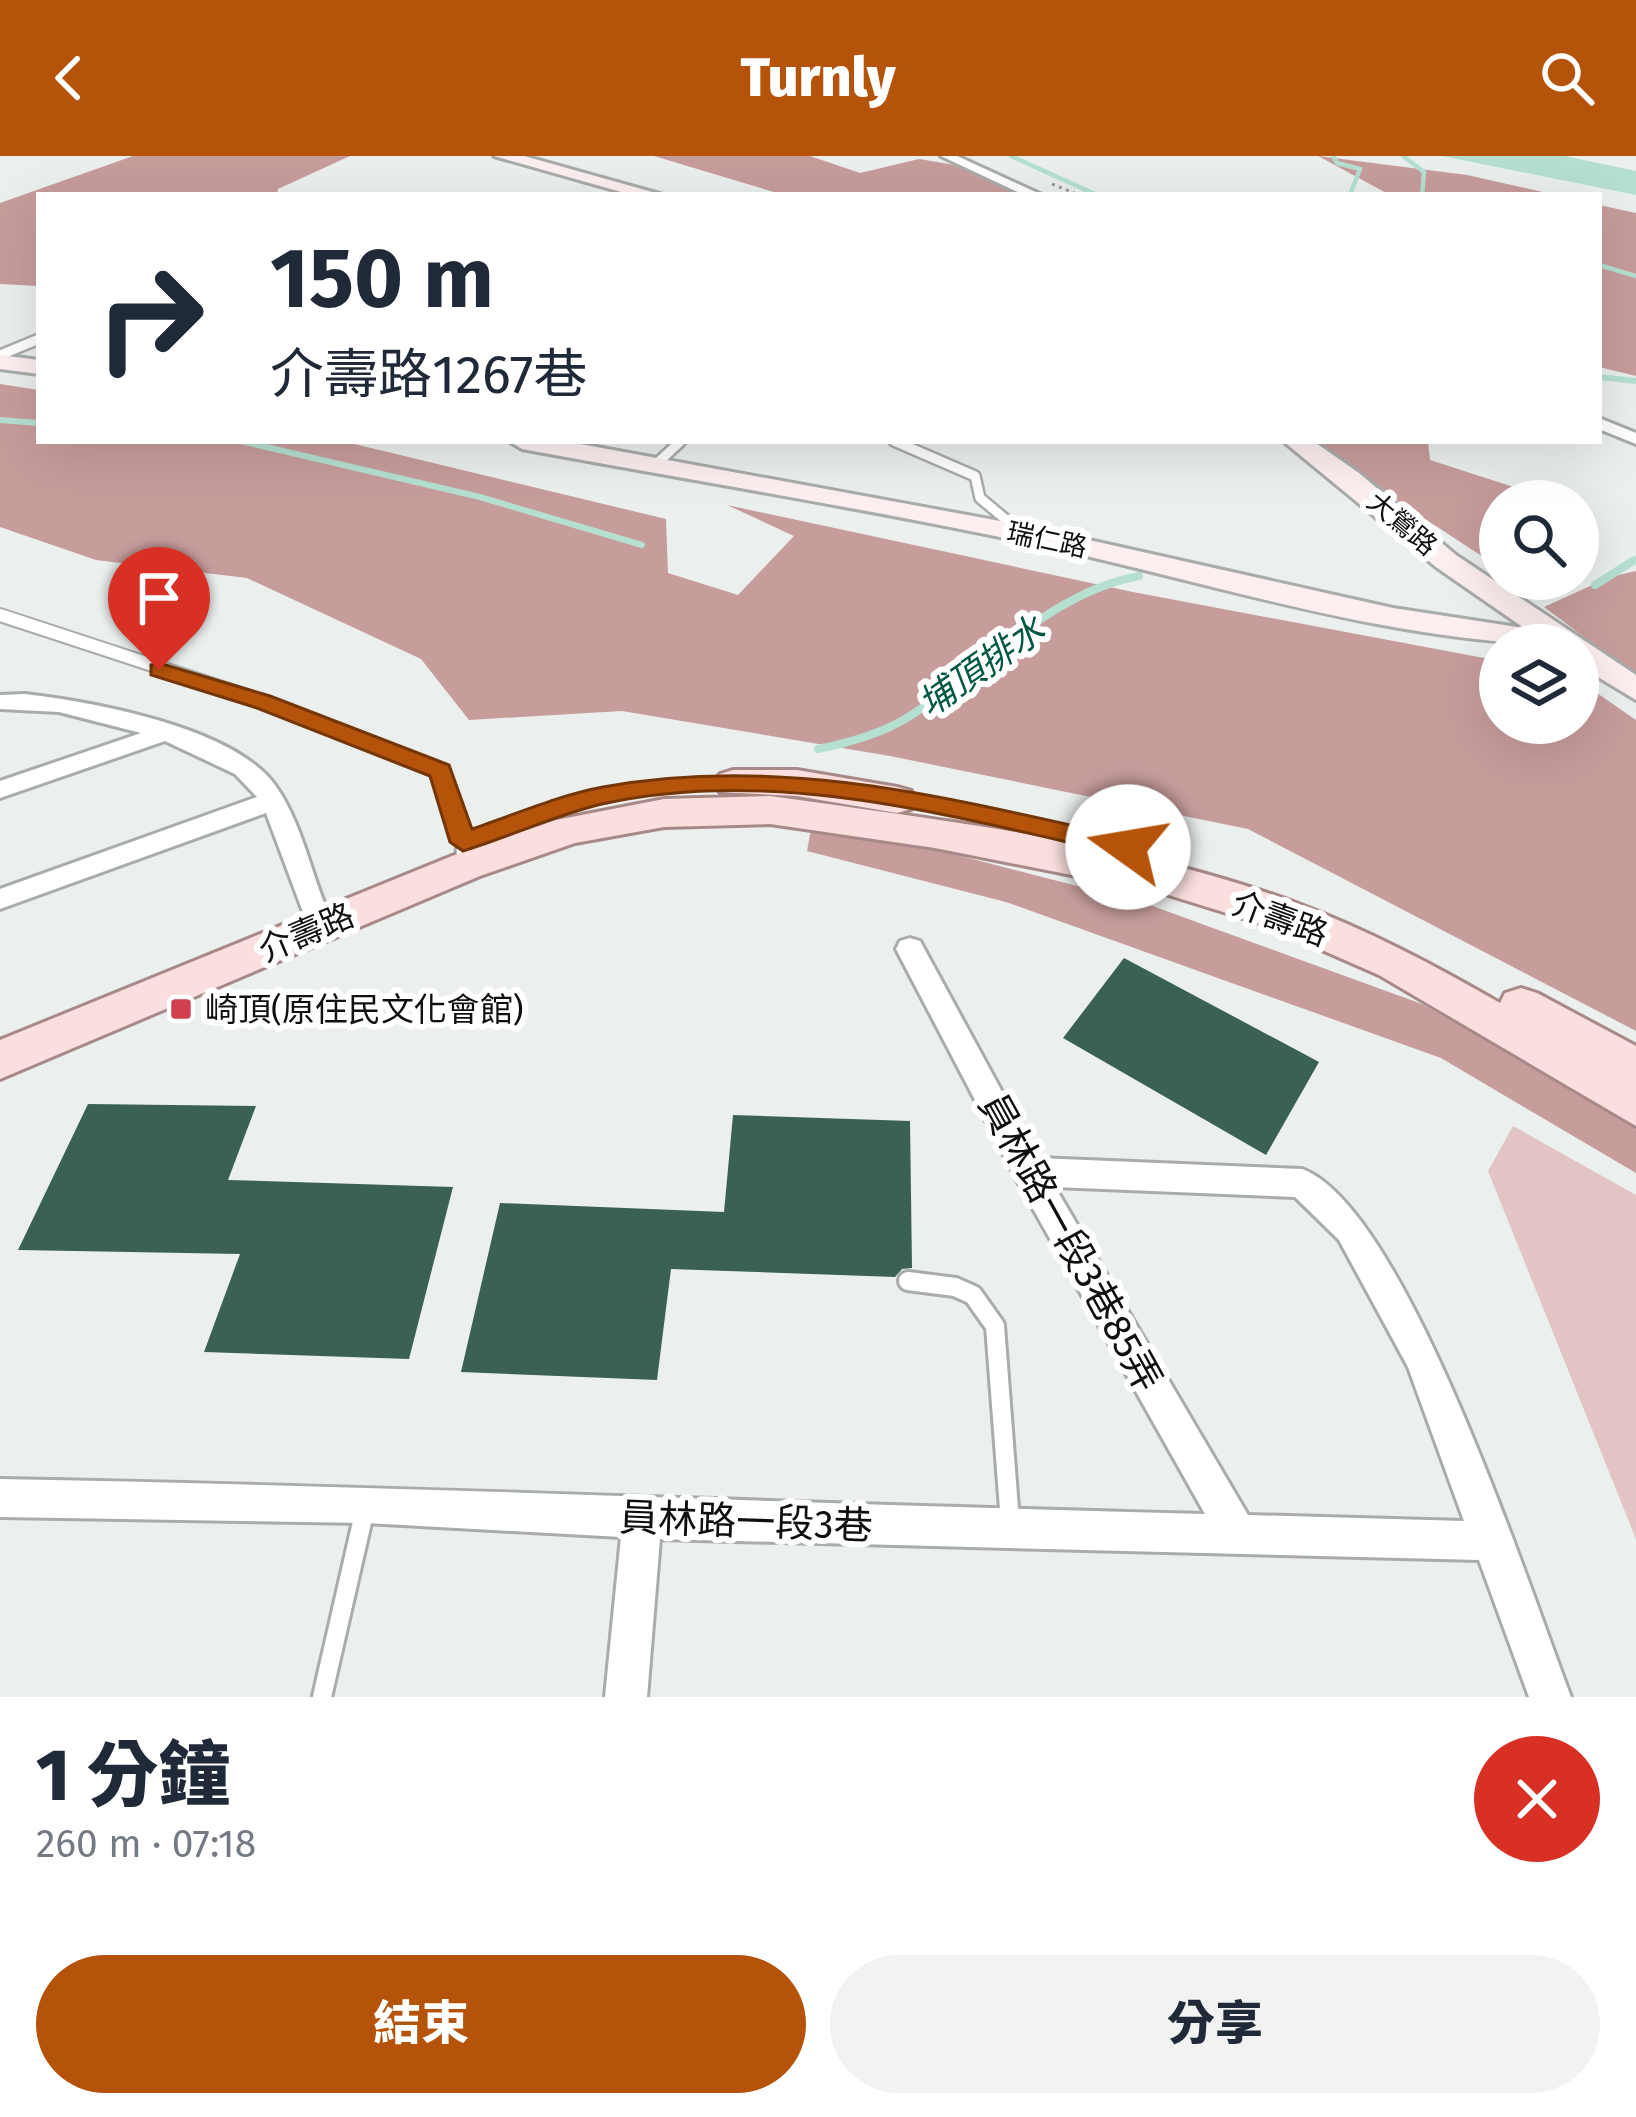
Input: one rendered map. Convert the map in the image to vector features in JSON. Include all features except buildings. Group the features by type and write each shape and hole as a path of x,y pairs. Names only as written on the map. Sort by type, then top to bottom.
{"main road":[{"name":"介壽路","path":"0,1060 599,796 698,783 797,783 1001,818 1288,889 1406,943 1636,1068"},
{"name":"介壽路","path":"0,1029 312,905 464,854 640,817 770,810 935,833 1163,878 1280,914 1394,963 1636,1106"}],"street":[{"path":"503,156 642,192"},
{"path":"947,156 1028,192"},
{"path":"0,358 36,366"},
{"path":"1602,424 1636,439"},
{"name":"瑞仁路","path":"538,444 1022,533 1393,617 1479,631"},
{"name":"大鶯路","path":"1300,444 1350,478 1446,561 1538,624"},
{"path":"1599,665 1636,690"},
{"path":"0,702 80,707 216,755 259,780 272,801 312,905"},
{"path":"0,790 161,734"},
{"path":"0,899 272,801"},
{"name":"員林路一段3巷85弄","path":"910,950 1029,1172 1236,1532"},
{"path":"1029,1172 1302,1184 1351,1228 1422,1358 1550,1697"},
{"name":"員林路一段3巷","path":"0,1498 366,1504 642,1519 1492,1541"},
{"path":"626,1697 642,1519"}],"lane":[{"path":"0,358 36,340"},
{"path":"653,466 678,444"},
{"path":"901,444 975,476 980,498 1022,533"},
{"path":"924,454 932,444"},
{"path":"0,615 262,701 440,771 464,854"},
{"path":"908,1281 955,1287 973,1295 995,1326 1010,1527"},
{"path":"322,1697 366,1504"}],"shaded area":[{"path":"133,156 350,156 278,192 36,192 36,286 0,284 0,203"},
{"path":"654,156 810,156 860,173 919,159 955,165 1016,192 774,192"},
{"path":"1318,156 1467,175 1543,192 1384,192"},
{"path":"1442,156 1565,156 1636,171 1636,195"},
{"path":"1602,206 1636,213 1636,376 1602,368"},
{"path":"0,384 36,390 36,444 354,444 666,519 668,573 738,595 794,536 727,505 1133,592 1479,657 1479,744 1599,744 1599,694 1636,720 1636,1031 1248,829 890,756 622,711 469,720 421,659 247,578 96,560 0,527"},
{"path":"1311,444 1428,444 1430,460 1492,480 1479,480 1479,554"},
{"path":"1636,571 1636,676 1599,648 1599,624 1567,624 1544,607 1559,600 1599,600 1599,582"},
{"path":"811,829 941,851 1147,904 1422,1004 1636,1125 1636,1173 1441,1058 1006,902 807,851"},
{"path":"1513,1126 1636,1195 1636,1539 1488,1171"}],"waterway":[{"path":"1011,156 1090,192"},
{"path":"1333,156 1337,163 1360,169 1351,192"},
{"name":"埔頂排水","path":"1403,156 1424,172 1422,192"},
{"name":"埔頂排水","path":"1602,266 1636,276"},
{"path":"1602,377 1636,381"},
{"path":"0,420 36,423"},
{"path":"254,444 480,497 642,545"},
{"name":"埔頂排水","path":"1629,564 1636,559"},
{"name":"埔頂排水","path":"1599,582 1633,561"},
{"name":"埔頂排水","path":"818,749 895,725 1045,616 1106,585 1139,576"}],"place":[{"name":"崎頂(原住民文化會館)","path":"181,1009"}],"route":[{"path":"159,670 262,701 440,771 463,842 599,796 698,783 797,783 1001,818 1128,847"}]}
